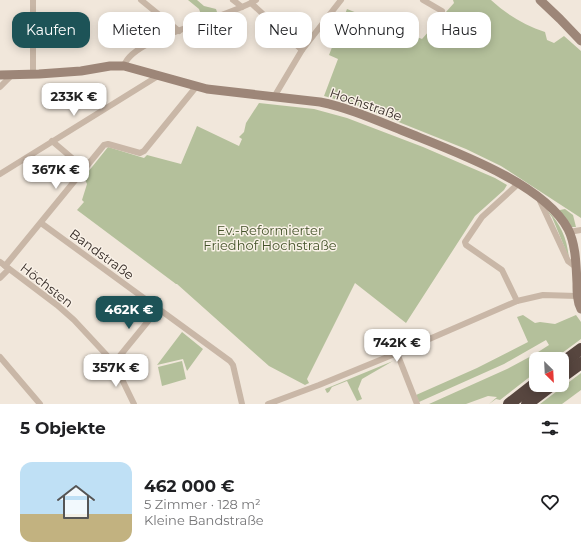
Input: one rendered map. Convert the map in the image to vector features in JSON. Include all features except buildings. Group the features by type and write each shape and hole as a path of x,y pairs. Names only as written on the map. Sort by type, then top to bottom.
{"highway":[{"path":"569,358 581,349"},
{"path":"569,372 581,363"},
{"path":"509,404 529,388"},
{"path":"527,404 543,392"}],"main road":[{"path":"540,0 581,41"},
{"path":"560,19 581,32"},
{"name":"Hochstraße","path":"0,75 33,75 81,71 110,66 124,66 196,87 274,98 320,102 349,110 465,156 498,172 518,184 538,198 557,215 569,232 573,245 576,267 577,296 581,310"}],"street":[{"path":"33,0 33,75"},
{"path":"141,0 179,31"},
{"path":"233,0 242,7"},
{"path":"274,98 302,50 341,0"},
{"path":"423,0 442,11"},
{"path":"124,66 136,51 160,38 253,2 302,50"},
{"path":"0,87 12,75"},
{"path":"0,174 158,76"},
{"path":"0,278 5,266 104,145 108,144 140,153 144,152 196,87"},
{"path":"52,141 84,169"},
{"path":"517,300 502,270 466,245 465,242 482,217 518,184"},
{"path":"538,198 568,261 576,267"},
{"name":"Bandstraße","path":"41,223 230,360 233,365 242,404"},
{"path":"569,232 581,230"},
{"name":"Höchsten","path":"5,266 57,305 74,320 114,363 134,404"},
{"path":"268,404 319,386 517,300 543,295 577,296"},
{"path":"114,363 158,309"},
{"path":"397,353 416,404"},
{"path":"0,357 40,404"},
{"path":"0,369 7,365"}],"green space":[{"path":"188,0 197,0 204,6 216,9 217,12 200,12 199,9"},
{"path":"453,0 491,0 516,19 545,32 547,40 554,43 564,36 581,51 581,218 501,166 466,149 356,105 324,96 338,59 329,55 332,48 419,48 419,38 422,39 427,33 427,48 491,48 491,12 446,12 454,3"},
{"path":"347,9 354,12 346,12"},
{"name":"Ev.-Reformierter Friedhof Hochstraße","path":"259,103 314,109 347,118 423,147 495,178 507,185 504,190 475,216 406,323 355,283 307,379 309,383 305,385 269,366 177,284 77,210 84,202 82,200 87,184 84,177 108,147 144,158 147,155 181,164 197,126 239,146 242,139 239,137 244,132 246,123"},
{"path":"565,209 573,215 576,227 572,227 560,213 560,210"},
{"path":"547,210 560,226 567,244 569,258 552,217"},
{"path":"523,315 535,323 540,322 555,324 576,315 581,322 581,339 563,352 538,352 549,345 546,340 504,364 419,402 416,395 477,368 528,342 517,317"},
{"path":"182,332 203,349 187,371 183,359 157,365"},
{"path":"529,357 529,377 500,400 496,399 489,404 497,397 488,396 466,404 429,404 507,369"},
{"path":"182,361 186,379 162,386 158,367"},
{"path":"393,361 362,379 358,389 362,399 357,401 347,381 332,387 327,393 325,389"},
{"path":"581,373 581,390 562,404 540,404 556,392 569,392 569,382"}]}
